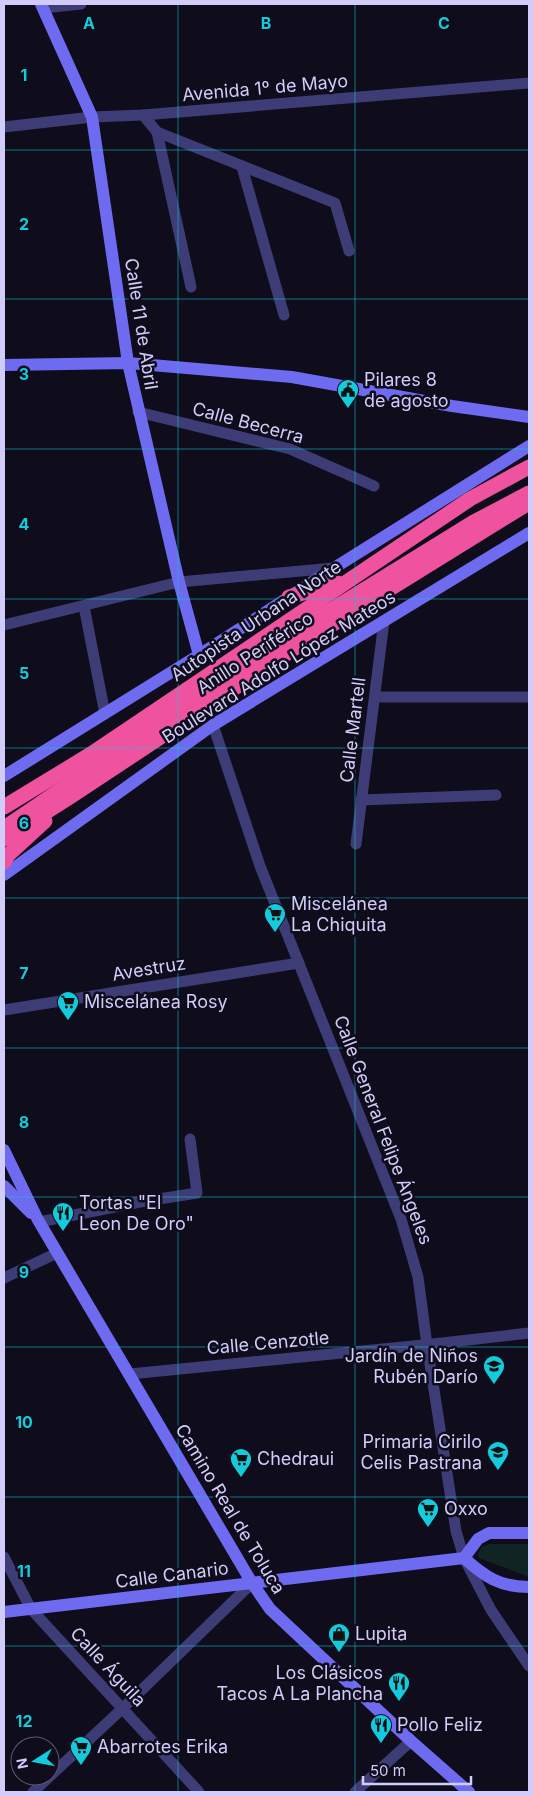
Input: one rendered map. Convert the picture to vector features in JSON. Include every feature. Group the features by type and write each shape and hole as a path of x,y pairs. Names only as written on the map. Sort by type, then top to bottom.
{"highway":[{"name":"Autopista Urbana Norte","path":"4,807 91,754 470,498 529,467"},
{"name":"Anillo Periférico","path":"4,798 342,582 529,476"},
{"name":"Autopista Urbana Norte","path":"4,828 39,802 270,648 474,522 529,493"},
{"name":"Anillo Periférico","path":"4,838 70,797 304,642 529,503"},
{"path":"289,597 342,582"},
{"path":"4,862 8,855 70,797"}],"main road":[{"name":"Calle 11 de Abril","path":"42,6 92,117 128,363 179,582 200,655"},
{"path":"4,365 128,363 292,377 452,406 529,417"},
{"path":"4,776 200,655 334,568 529,446"},
{"name":"Boulevard Adolfo López Mateos","path":"4,875 213,725 529,533"},
{"path":"4,770 36,756"},
{"name":"Camino Real de Toluca","path":"4,1150 38,1221 252,1583 270,1609 410,1741 469,1792"},
{"name":"Camino Real de Toluca","path":"4,1186 38,1221"},
{"path":"529,1533 489,1533 478,1539 464,1558 495,1582 515,1587 529,1587"},
{"name":"Calle Canario","path":"4,1612 464,1558"}],"street":[{"path":"42,6 81,4"},
{"name":"Avenida 1º de Mayo","path":"4,127 92,117 143,115 529,83"},
{"path":"143,115 157,132 191,287"},
{"path":"157,132 335,203 349,251"},
{"path":"242,167 284,315"},
{"name":"Calle Becerra","path":"138,412 290,449 374,486"},
{"path":"4,625 179,582 334,568"},
{"path":"84,606 105,714"},
{"name":"Calle Martell","path":"356,844 384,621"},
{"path":"374,697 529,697"},
{"name":"Calle General Felipe Ángeles","path":"213,725 260,866 401,1218 418,1277 456,1531 464,1558 491,1610 529,1666"},
{"path":"361,800 496,795"},
{"name":"Avestruz","path":"4,1010 299,963"},
{"path":"38,1221 197,1193 190,1140"},
{"path":"4,1278 57,1253"},
{"name":"Calle Cenzotle","path":"130,1374 427,1345 529,1333"},
{"name":"Calle Águila","path":"4,1557 31,1609 199,1792"},
{"path":"33,1792 252,1583"},
{"path":"355,1792 410,1741"}],"green space":[{"path":"489,1544 529,1544 529,1577 479,1558 478,1553 482,1547"}],"place":[{"name":"Pilares 8 de agosto","path":"348,409"},
{"name":"Miscelánea La Chiquita","path":"275,933"},
{"name":"Miscelánea Rosy","path":"68,1021"},
{"name":"Tortas \"El Leon De Oro\"","path":"63,1232"},
{"name":"Jardín de Niños Rubén Darío","path":"494,1385"},
{"name":"Primaria Cirilo Celis Pastrana","path":"498,1471"},
{"name":"Chedraui","path":"241,1478"},
{"name":"Oxxo","path":"428,1528"},
{"name":"Lupita","path":"339,1653"},
{"name":"Los Clásicos Tacos A La Plancha","path":"399,1702"},
{"name":"Pollo Feliz","path":"381,1744"},
{"name":"Abarrotes Erika","path":"81,1766"}]}
